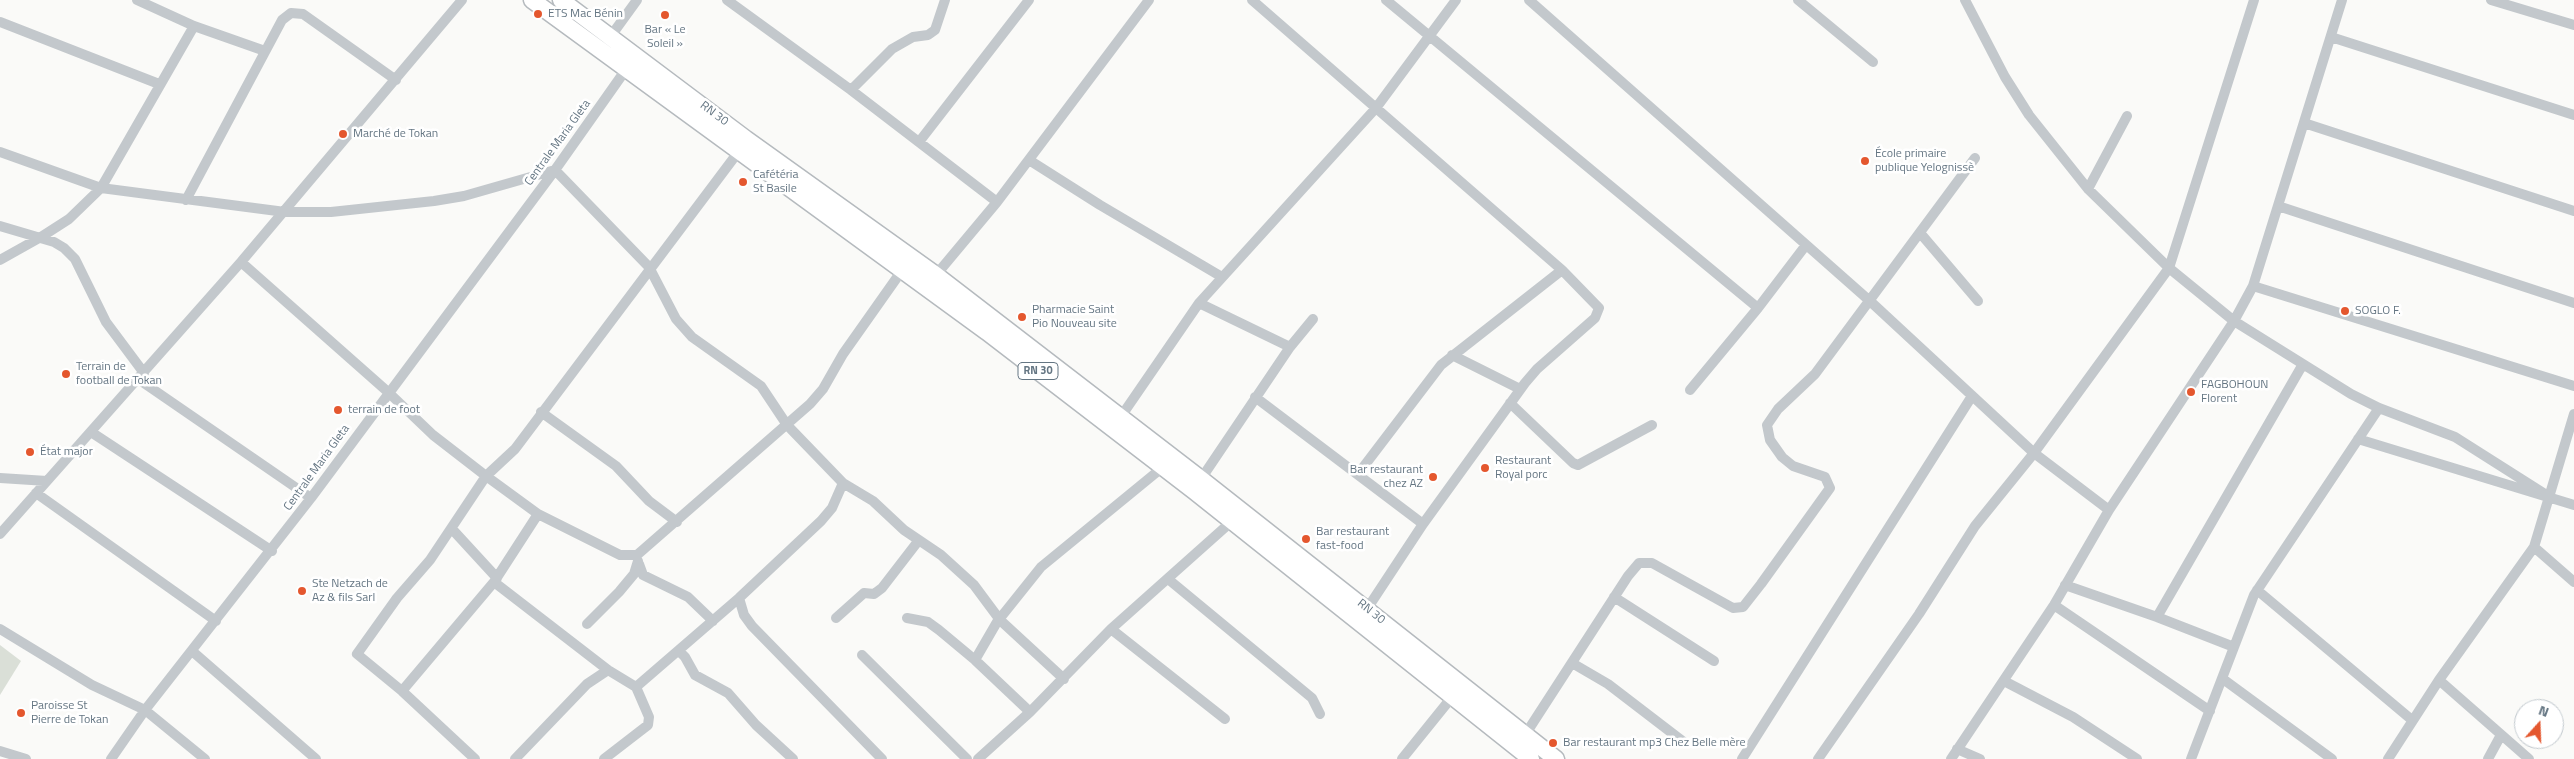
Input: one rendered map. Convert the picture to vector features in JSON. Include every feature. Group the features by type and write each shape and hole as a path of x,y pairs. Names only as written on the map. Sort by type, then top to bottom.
{"main road":[{"name":"RN 30","path":"532,0 606,42 746,139 936,275 1367,609 1521,751"},
{"name":"RN 30","path":"561,0 606,42 627,68 902,269 1163,468 1521,751 1556,759"}],"street":[{"path":"137,0 194,26 265,51"},
{"path":"0,534 285,212 462,0"},
{"path":"606,42 637,0"},
{"path":"727,0 851,90 996,202"},
{"path":"851,90 892,49 913,37 928,35 935,30 945,0"},
{"path":"919,142 1029,0"},
{"path":"936,275 1029,160 1150,0"},
{"path":"1252,0 1562,270 1599,311 1595,318 1537,369 1520,390 1424,524 1367,609"},
{"path":"1386,0 1758,308"},
{"path":"1120,418 1199,303 1376,108 1456,0"},
{"path":"1529,0 1871,302 2034,453 2109,510"},
{"path":"1798,0 1873,62"},
{"path":"1965,0 2005,77 2028,115 2088,188 2169,268 2234,321 2352,394 2379,408 2455,437 2548,496"},
{"path":"1818,759 1919,614 1975,526 2034,453 2169,268 2254,0"},
{"path":"1951,759 2054,605 2109,510 2234,321 2253,286 2342,0"},
{"path":"2491,0 2574,26"},
{"path":"186,200 282,20 291,12 303,14 396,80"},
{"path":"0,22 159,84"},
{"path":"0,260 42,238 69,219 101,188 194,26"},
{"path":"2331,37 2574,115"},
{"name":"Centrale Maria Gleta","path":"111,759 145,710 272,551 388,392 555,170 627,68"},
{"path":"2088,188 2127,116"},
{"path":"2304,123 2574,211"},
{"path":"475,759 402,691 357,654 397,598 430,560 486,476 515,449 649,267 739,151"},
{"path":"0,152 101,188 285,212 331,212 434,201 464,196 555,170 649,267 676,319 709,351 761,386 787,425 843,483 873,501 904,530 941,555 974,585 1000,620 1064,679"},
{"path":"1521,751 1572,663 1614,597 1639,563 1652,563 1733,608 1743,607 1830,488 1825,477 1793,466 1782,457 1770,440 1767,425 1778,409 1816,374 1856,317 1871,302 1976,158"},
{"path":"1029,160 1100,205 1222,277"},
{"path":"2278,206 2574,303"},
{"path":"0,226 42,238 64,248 75,259 106,322 141,376 311,498"},
{"path":"1921,234 1978,301"},
{"path":"1690,390 1758,308 1806,245"},
{"path":"241,262 388,392 433,435 486,476 538,514 620,555 638,560"},
{"path":"587,624 634,574 638,560 677,522 787,425 823,390 844,354 902,269"},
{"path":"1358,474 1452,355 1562,270"},
{"path":"2253,286 2574,386"},
{"path":"1199,303 1290,347"},
{"path":"1201,479 1255,397 1313,318"},
{"path":"1452,355 1520,390"},
{"path":"2157,617 2303,364"},
{"path":"1742,759 1972,396"},
{"path":"1255,397 1424,524"},
{"path":"1510,403 1573,464 1578,465 1652,425"},
{"path":"2191,759 2257,590 2309,516 2379,408"},
{"path":"541,412 616,466 649,501 677,522"},
{"path":"2388,759 2439,680 2534,547 2574,414"},
{"path":"91,432 272,551"},
{"path":"2358,438 2574,505"},
{"path":"975,660 1000,620 1040,567 1163,468"},
{"path":"0,478 47,481"},
{"path":"636,687 739,598 822,521 832,508 843,483"},
{"path":"36,493 216,621"},
{"path":"402,691 496,580 538,514"},
{"path":"978,759 1030,712 1112,629 1231,522"},
{"path":"452,529 496,580 608,670 636,687 649,716 648,725 606,758"},
{"path":"836,618 864,593 874,594 882,588 919,540"},
{"path":"2534,547 2574,582"},
{"path":"638,560 642,575 688,597 713,621"},
{"path":"1168,579 1312,698 1320,714"},
{"path":"2065,585 2157,617 2234,648"},
{"path":"2257,590 2412,720"},
{"path":"1614,597 1714,661"},
{"path":"739,598 744,615 752,626 882,759"},
{"path":"2054,605 2210,711"},
{"path":"907,618 928,622 975,660 1030,712"},
{"path":"0,629 92,685 145,710 204,759"},
{"path":"1112,629 1225,719"},
{"path":"192,651 316,759"},
{"path":"679,651 685,657 695,675 728,693 756,725 793,759"},
{"path":"862,655 967,759"},
{"path":"1572,663 1608,684 1685,743"},
{"path":"515,759 587,684 608,670"},
{"path":"2223,678 2332,759"},
{"path":"2439,680 2528,759"},
{"path":"2004,681 2073,717 2137,759"},
{"path":"1402,759 1452,697"},
{"path":"2488,759 2502,735"},
{"path":"1958,749 1980,759"},
{"path":"0,751 26,759"}],"shaded area":[{"path":"0,645 21,661 0,695"}],"place":[{"name":"ETS Mac Bénin","path":"538,14"},
{"name":"Bar « Le Soleil »","path":"665,15"},
{"name":"Marché de Tokan","path":"343,134"},
{"name":"École primaire publique Yelognissè","path":"1865,161"},
{"name":"Cafétéria St Basile","path":"743,182"},
{"name":"SOGLO F.","path":"2345,311"},
{"name":"Pharmacie Saint Pio Nouveau site","path":"1022,317"},
{"name":"Terrain de football de Tokan","path":"66,374"},
{"name":"FAGBOHOUN Florent","path":"2191,392"},
{"name":"terrain de foot","path":"338,410"},
{"name":"État major","path":"30,452"},
{"name":"Restaurant Royal porc","path":"1485,468"},
{"name":"Bar restaurant chez AZ","path":"1433,477"},
{"name":"Bar restaurant fast-food","path":"1306,539"},
{"name":"Ste Netzach de Az & fils Sarl","path":"302,591"},
{"name":"Paroisse St Pierre de Tokan","path":"21,713"},
{"name":"Bar restaurant mp3 Chez Belle mère","path":"1553,743"}]}
